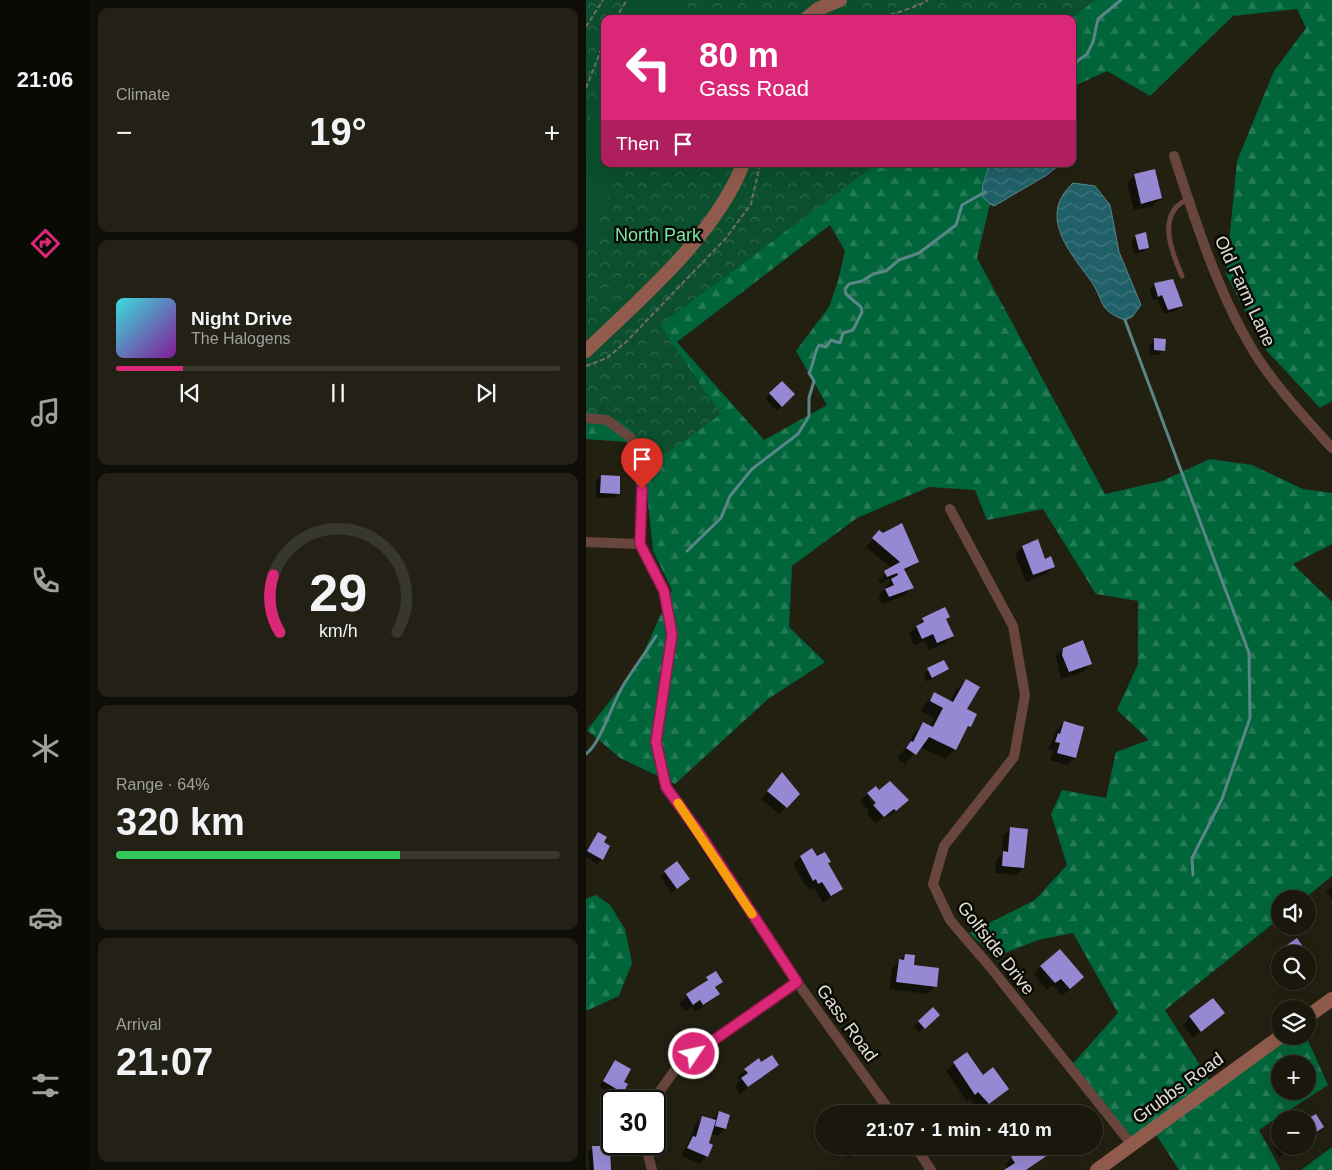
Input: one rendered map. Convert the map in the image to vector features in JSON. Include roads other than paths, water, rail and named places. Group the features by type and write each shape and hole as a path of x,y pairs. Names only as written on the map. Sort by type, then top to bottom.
{"street":[{"path":"811,15 818,9 840,0"},
{"name":"Old Farm Lane","path":"1174,156 1188,199 1228,300 1250,344 1266,369 1332,448"},
{"path":"586,351 640,299 704,230 726,200 742,167"},
{"name":"Gass Road","path":"586,418 607,420 631,438 642,489 640,544 664,591 672,634 656,742 666,787 700,834 797,982 886,1105"},
{"name":"Golfside Drive","path":"950,509 1013,626 1025,695 1014,757 944,846 933,884 950,920 991,968 1132,1145"},
{"path":"586,542 640,544"},
{"path":"662,1090 680,1064 797,982"},
{"path":"1316,1011 1332,999"},
{"name":"Grubbs Road","path":"1097,1170 1271,1043"},
{"path":"648,1155 652,1170"},
{"path":"921,1155 932,1170"}],"lane":[{"path":"1182,276 1170,240 1169,222 1172,210 1178,204 1188,199"}],"water":[{"path":"989,167 1056,167 1047,175 994,206 982,196 983,184"},
{"path":"1073,183 1095,186 1110,205 1119,252 1141,305 1132,317 1125,320 1106,309 1091,281 1074,258 1061,234 1057,221 1058,208 1063,195"}],"waterway":[{"path":"1076,62 1087,54 1093,42 1098,19 1121,0"},
{"path":"687,551 721,518 730,496 752,469 798,434 809,416 809,398 814,381 809,373 817,348 819,345 826,347 831,340 840,343 843,333 853,330 862,312 861,307 846,294 845,289 849,284 886,271 899,260 919,253 956,225 962,205 985,192"},
{"path":"1125,320 1249,653 1250,718 1222,799 1192,858 1193,875"},
{"path":"586,754 597,741 624,684 656,636"}],"park label":[{"name":"North Park","path":"658,235"}]}
